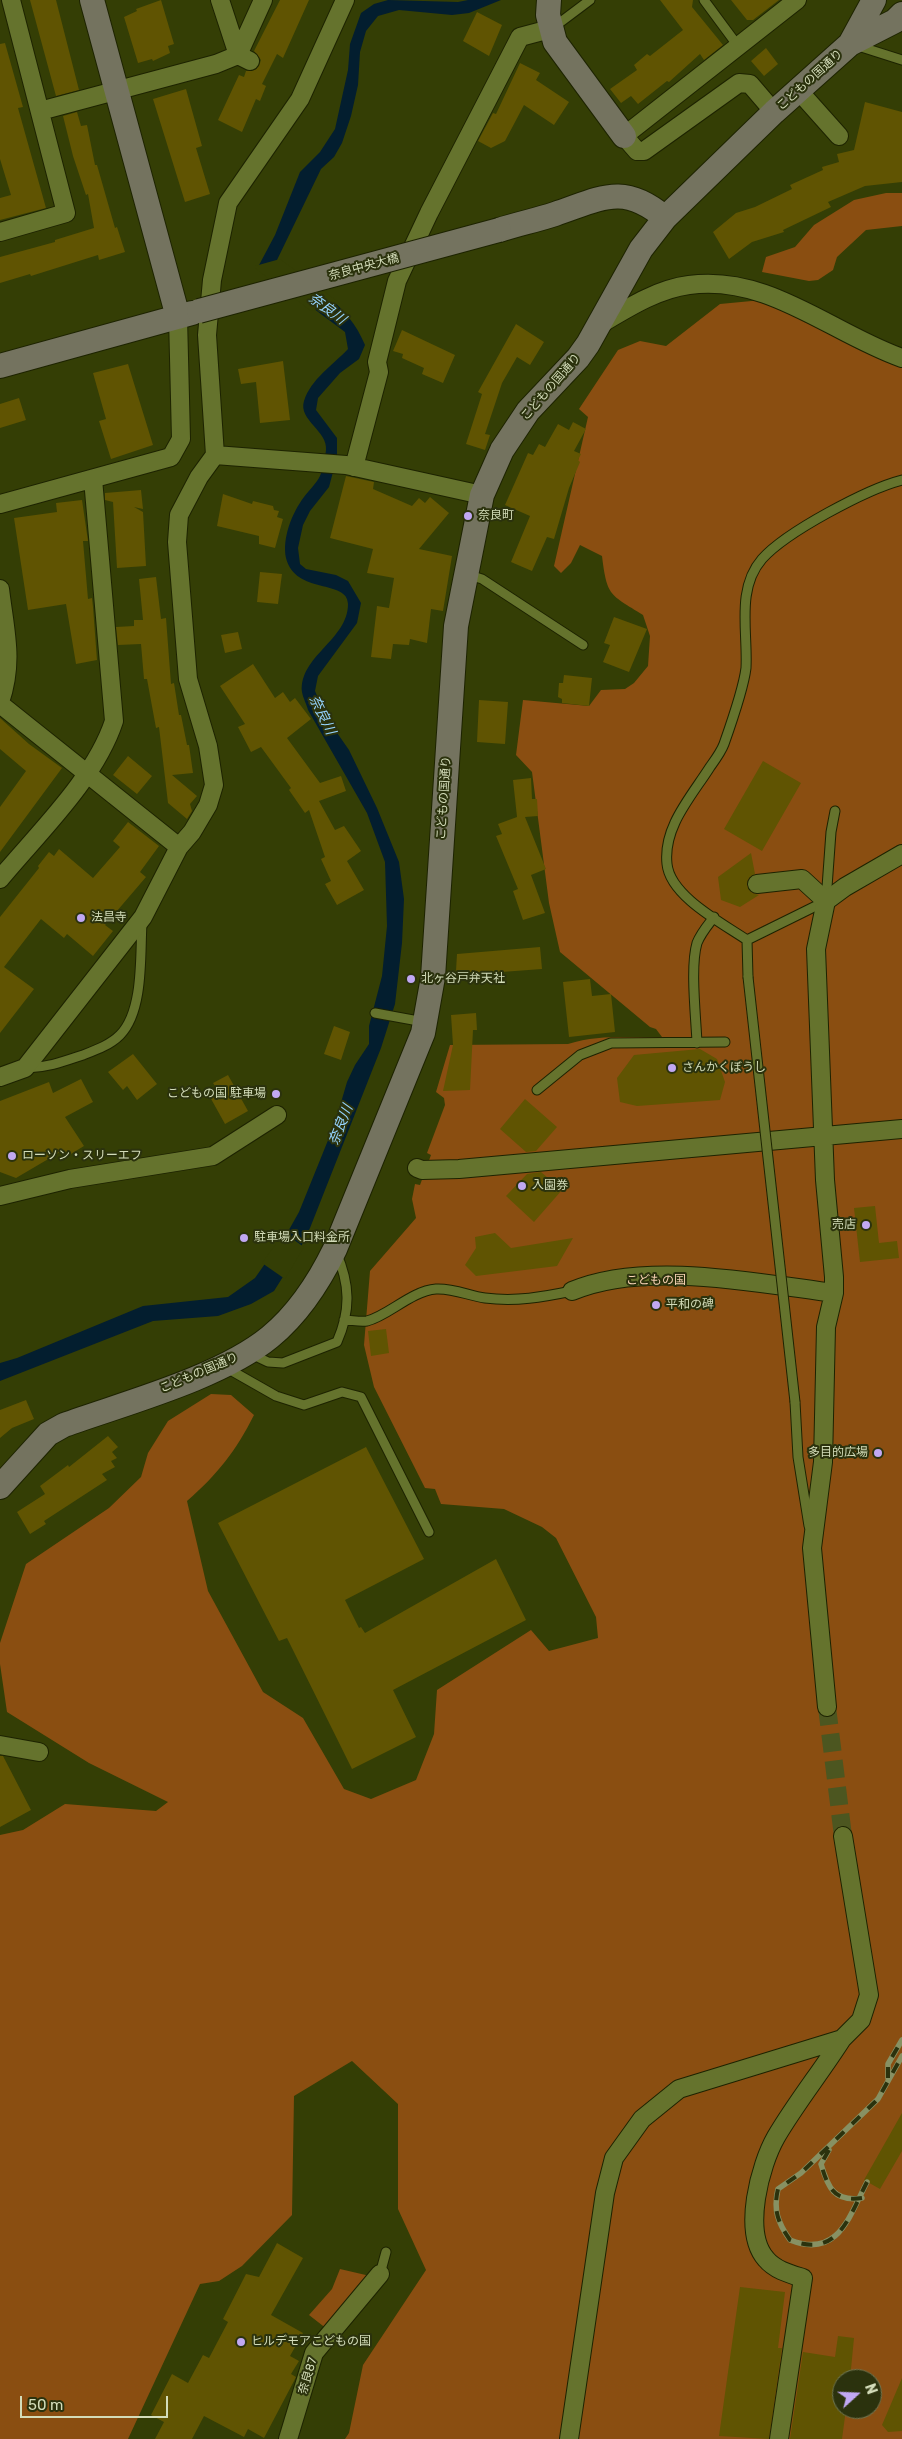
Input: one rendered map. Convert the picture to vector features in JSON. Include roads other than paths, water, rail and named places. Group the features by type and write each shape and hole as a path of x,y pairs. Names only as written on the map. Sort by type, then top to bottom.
{"main road":[{"path":"92,0 116,91 188,314"},
{"path":"549,0 550,29 564,57 624,136"},
{"name":"こどもの国通り","path":"850,44 874,0"},
{"name":"こどもの国通り","path":"0,1487 48,1434 64,1425 180,1384 222,1366 248,1352 269,1338 291,1316 318,1281 335,1250 425,1022 433,977 456,626 482,495 502,450 528,411 578,358 640,249 665,218 774,112 850,44 895,21 902,14"},
{"name":"奈良中央大橋","path":"0,366 499,230 555,214 599,198 619,196 645,202 665,218"}],"street":[{"path":"0,232 66,213 11,0"},
{"path":"220,0 244,58"},
{"path":"244,58 263,0"},
{"path":"0,1077 25,1068 143,917 179,847 192,832 208,805 214,785 208,746 188,679 179,569 179,515 200,477 215,455 207,335 212,280 228,203 300,99 345,0"},
{"path":"774,112 750,84 745,82 739,84 644,151 637,152 624,136 794,1"},
{"path":"350,466 379,372 377,362 397,281 429,213 520,37 550,29"},
{"path":"40,111 244,58"},
{"path":"798,90 839,136"},
{"path":"596,327 626,309 661,293 687,285 716,283 761,292 796,306 843,332 902,358"},
{"path":"0,504 172,457 181,439 188,314"},
{"path":"215,455 350,466 482,495"},
{"path":"0,880 88,774 107,742 114,721 93,479"},
{"path":"0,589 9,660 7,682 0,703 179,847"},
{"path":"827,1707 812,1548 823,1462 826,1327 834,1293 834,1258 823,1136 816,948 826,901 845,887 902,854"},
{"path":"757,884 802,879 826,901"},
{"path":"0,1196 70,1179 213,1156 277,1116"},
{"path":"417,1168 422,1170 459,1169 902,1129"},
{"path":"572,1291 595,1281 688,1276 834,1293"},
{"path":"0,1745 39,1752"},
{"path":"779,2439 803,2278 779,2270 766,2259 756,2242 752,2223 763,2172 776,2138 842,2039 860,2020 869,1995 843,1836"},
{"path":"569,2439 605,2193 614,2158 642,2119 679,2089 842,2039"},
{"name":"奈良87","path":"288,2439 314,2353 380,2274"}],"lane":[{"path":"550,29 590,0"},
{"path":"704,0 738,46"},
{"path":"850,44 902,60"},
{"path":"746,940 676,888 667,866 667,845 673,823 723,747 746,670 745,610 748,582 761,559 791,534 884,485 902,480"},
{"path":"466,574 482,579 583,645"},
{"path":"746,940 826,901 831,832 835,811"},
{"path":"25,1068 50,1066 102,1048 121,1034 132,1016 138,991 143,917"},
{"path":"696,1043 695,965 697,944 702,932 714,917"},
{"path":"746,940 748,977 795,1402 798,1457 812,1548"},
{"path":"375,1012 425,1022"},
{"path":"538,1090 580,1055 610,1043 725,1042"},
{"path":"248,1352 268,1362 283,1363 337,1342 344,1320 348,1295 343,1268 335,1250"},
{"path":"344,1320 367,1321 415,1295 436,1289 458,1291 482,1298 502,1300 530,1299 572,1291"},
{"path":"222,1366 276,1396 304,1406 342,1392 361,1397 429,1532"},
{"path":"380,2274 386,2252"}],"water":[{"name":"奈良川","path":"388,0 458,2 468,0 501,0 469,13 452,15 399,10 378,16 366,31 360,52 358,85 342,143 334,157 321,169 277,260 328,296 349,318 358,330 365,345 359,359 340,373 318,398 316,410 337,438 337,457 329,487 310,511 303,525 298,548 300,564 306,569 336,575 348,581 361,603 357,623 318,676 315,691 326,717 349,750 377,808 399,862 404,899 402,943 395,1004 381,1048 310,1228 298,1253 274,1291 251,1304 218,1316 153,1321 0,1381 0,1363 17,1358 143,1306 228,1297 255,1278 299,1212 335,1123 347,1082 355,1065 369,1044 369,1026 382,976 387,926 385,862 367,813 308,710 302,692 303,679 308,668 340,628 346,617 348,604 346,596 340,591 299,577 291,570 285,550 285,542 292,518 306,494 320,476 326,450 323,437 305,414 303,408 304,401 317,379 348,349 345,332 258,267 275,235 300,172 320,152 335,129 348,70 350,44 361,13 374,4"}],"tunnel":[{"path":"827,1707 843,1836"}],"railway":[{"path":"888,2078 888,2064 902,2040"},
{"path":"867,2182 847,2221 831,2239 820,2244 806,2244 790,2240 782,2228 776,2210 778,2189 801,2173 878,2099 902,2056"},
{"path":"829,2150 821,2164 826,2180 834,2192 845,2198 862,2198"}],"place":[{"name":"奈良町","path":"468,516"},
{"name":"法昌寺","path":"81,918"},
{"name":"北ヶ谷戸弁天社","path":"411,979"},
{"name":"さんかくぼうし","path":"672,1068"},
{"name":"こどもの国 駐車場","path":"276,1094"},
{"name":"ローソン・スリーエフ","path":"12,1156"},
{"name":"入園券","path":"522,1186"},
{"name":"売店","path":"866,1225"},
{"name":"駐車場入口料金所","path":"244,1238"},
{"name":"平和の碑","path":"656,1305"},
{"name":"多目的広場","path":"878,1453"},
{"name":"ヒルデモアこどもの国","path":"241,2342"}],"park label":[{"name":"こどもの国","path":"656,1281"}]}
